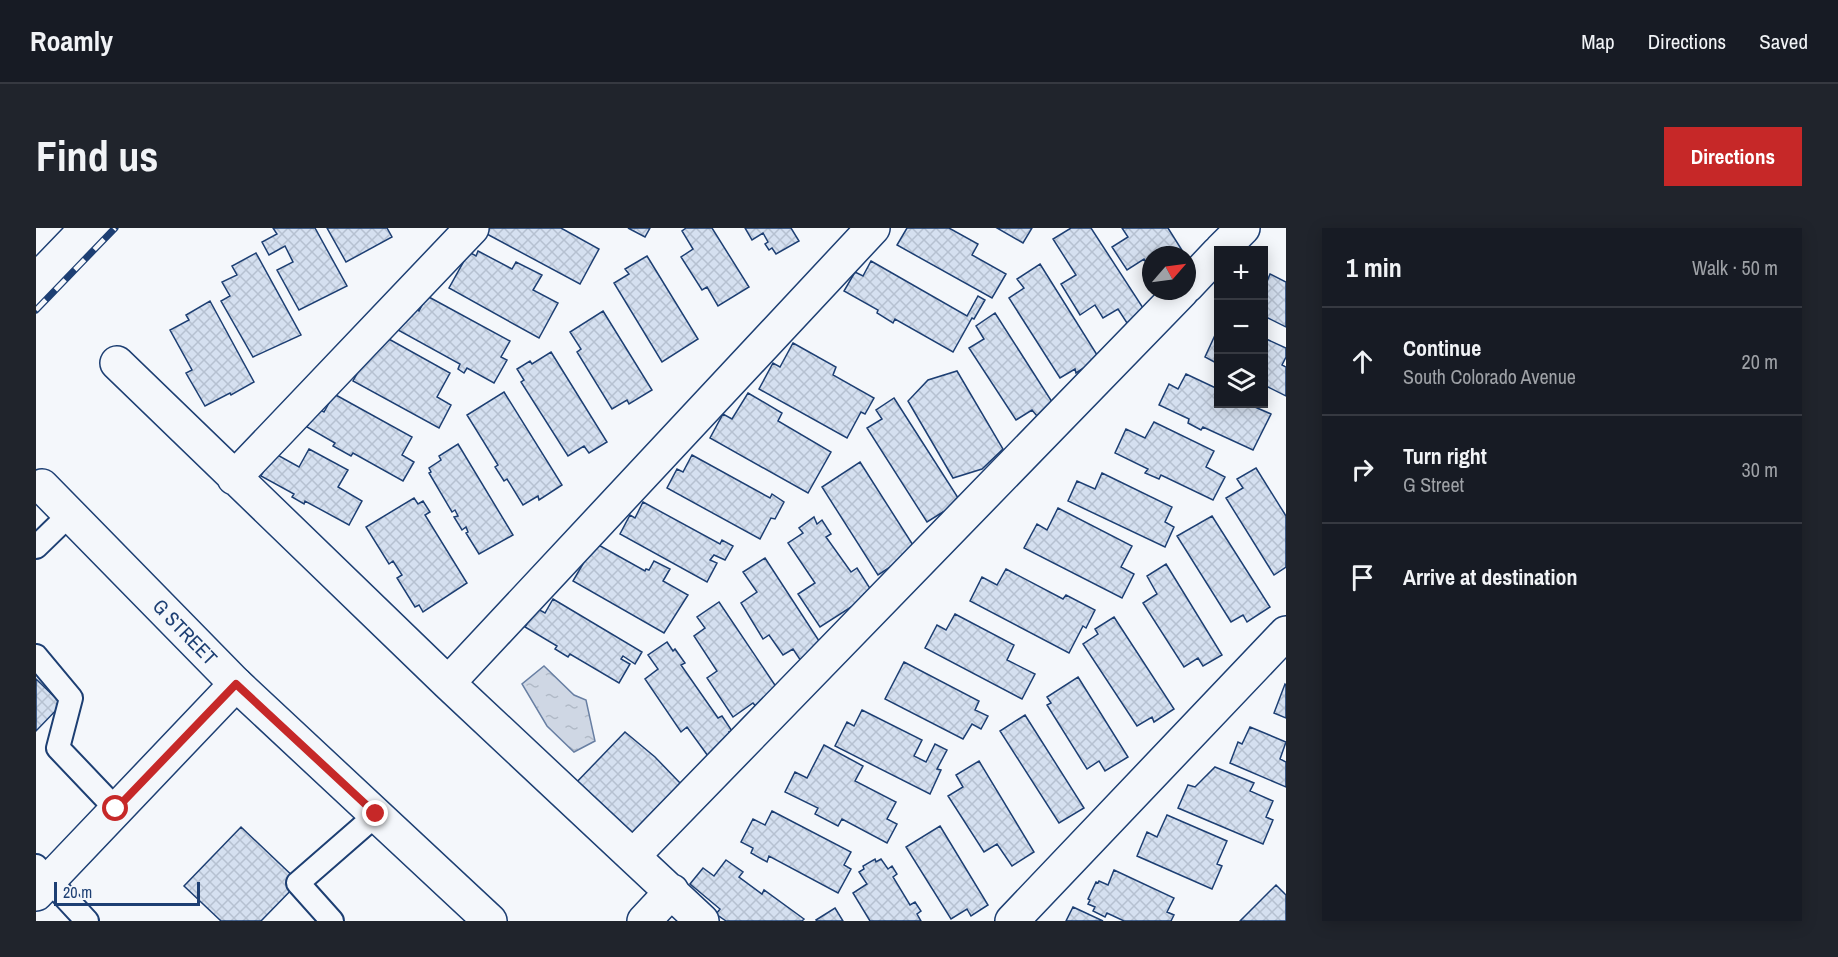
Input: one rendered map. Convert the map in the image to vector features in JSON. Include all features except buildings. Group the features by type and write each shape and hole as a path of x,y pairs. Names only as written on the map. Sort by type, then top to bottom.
{"street":[{"path":"234,478 472,228"},
{"path":"448,683 873,228"},
{"path":"1226,246 1243,228"},
{"path":"1196,277 1214,258"},
{"path":"634,855 1173,300"},
{"path":"117,363 448,683 702,921"},
{"name":"G STREET","path":"42,486 236,684 490,921"},
{"path":"1011,921 1286,633"},
{"path":"40,880 116,809 236,684"},
{"path":"644,921 672,891"}],"lane":[{"path":"36,547 69,515"},
{"path":"36,656 71,698 58,748 116,809"},
{"path":"332,921 298,884 376,814"},
{"path":"40,880 87,921"}],"water":[{"path":"544,666 574,695 586,700 595,741 574,752 547,726 522,684"}],"tram line":[{"path":"36,256 63,228"}],"railway":[{"path":"36,310 115,228"}],"route":[{"path":"116,809 236,684 376,814"}]}
